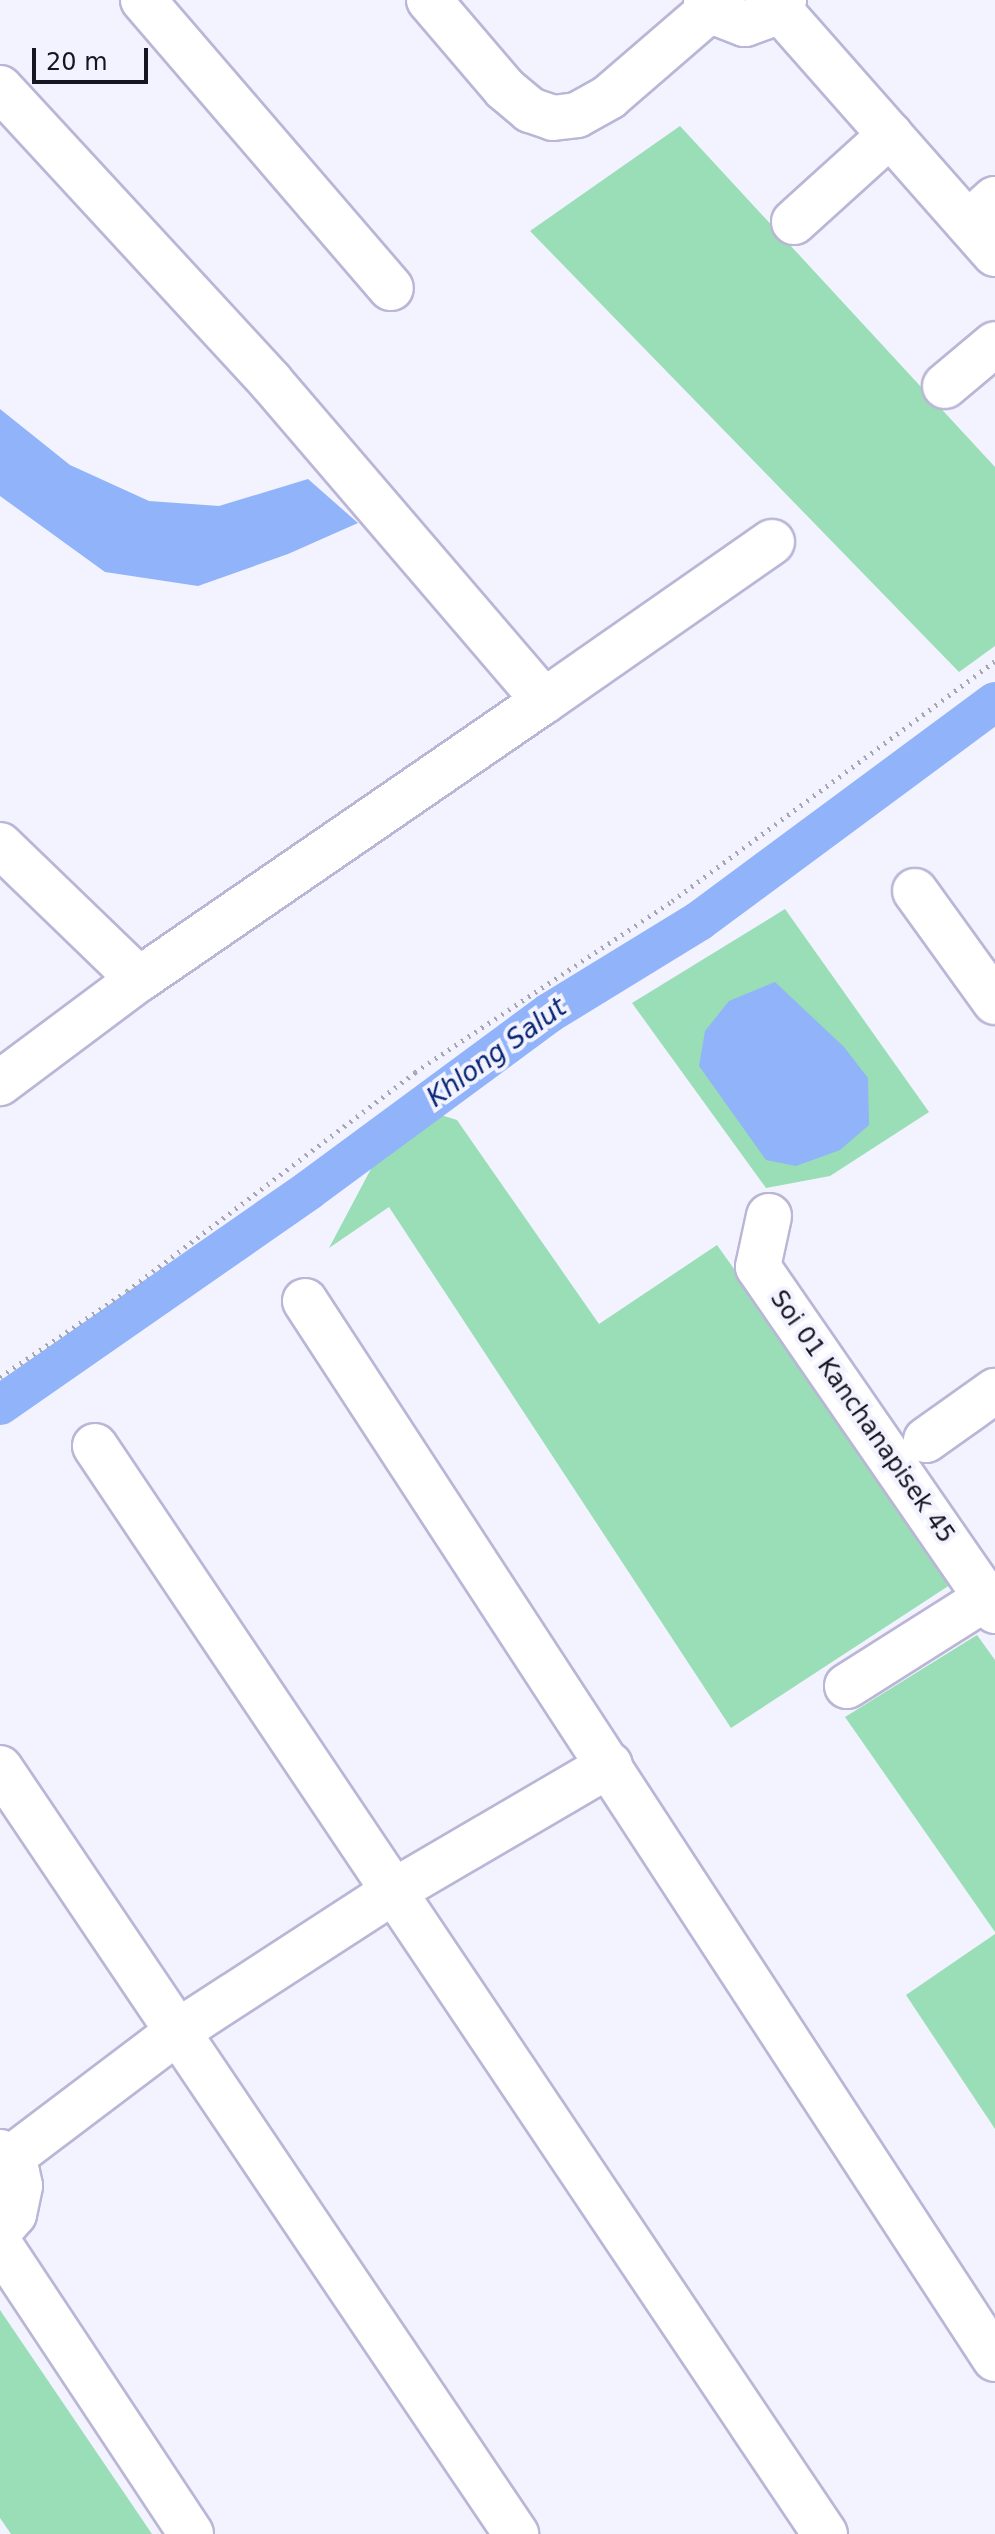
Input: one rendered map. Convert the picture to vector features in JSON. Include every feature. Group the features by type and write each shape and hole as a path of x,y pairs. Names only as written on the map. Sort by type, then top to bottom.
{"street":[{"path":"143,0 391,288"},
{"path":"429,0 505,89 530,110 553,118 577,115 609,97 709,4 729,21 745,24 759,21 781,4 890,135 986,225"},
{"path":"0,88 271,382 544,701"},
{"path":"794,222 890,135"},
{"path":"945,386 995,344"},
{"path":"0,1083 139,979 772,542"},
{"path":"0,845 139,979"},
{"path":"915,891 995,1002"},
{"name":"Soi 01 Kanchanapisek 45","path":"769,1216 758,1267 991,1605"},
{"path":"305,1301 995,2359"},
{"path":"926,1440 995,1391"},
{"path":"95,1446 825,2534"},
{"path":"847,1686 991,1605"},
{"path":"0,2230 14,2214 19,2201 17,2172 4,2156 177,2032 394,1891 610,1765"},
{"path":"0,1768 516,2534"},
{"path":"0,2245 191,2534"}],"path":[{"path":"0,1377 127,1291 415,1072 672,901 995,661"}],"green space":[{"path":"680,126 995,467 995,646 959,672 530,231"},
{"path":"785,909 929,1112 830,1176 766,1188 632,1003"},
{"path":"441,1115 457,1120 599,1324 717,1245 956,1581 731,1728 389,1207 329,1248 381,1150 413,1125"},
{"path":"977,1635 995,1660 995,1932 845,1717"},
{"path":"995,1934 995,2129 906,1995"},
{"path":"0,2310 152,2534 11,2534 0,2518"}],"water":[{"path":"0,409 70,465 149,501 219,506 308,479 358,523 288,554 198,586 105,572 0,496"},
{"path":"775,982 844,1047 868,1078 869,1125 840,1150 796,1166 766,1160 699,1066 705,1031 729,1001"}],"waterway":[{"name":"Khlong Salut","path":"0,1405 309,1190 549,1013 699,921 995,702"}]}
